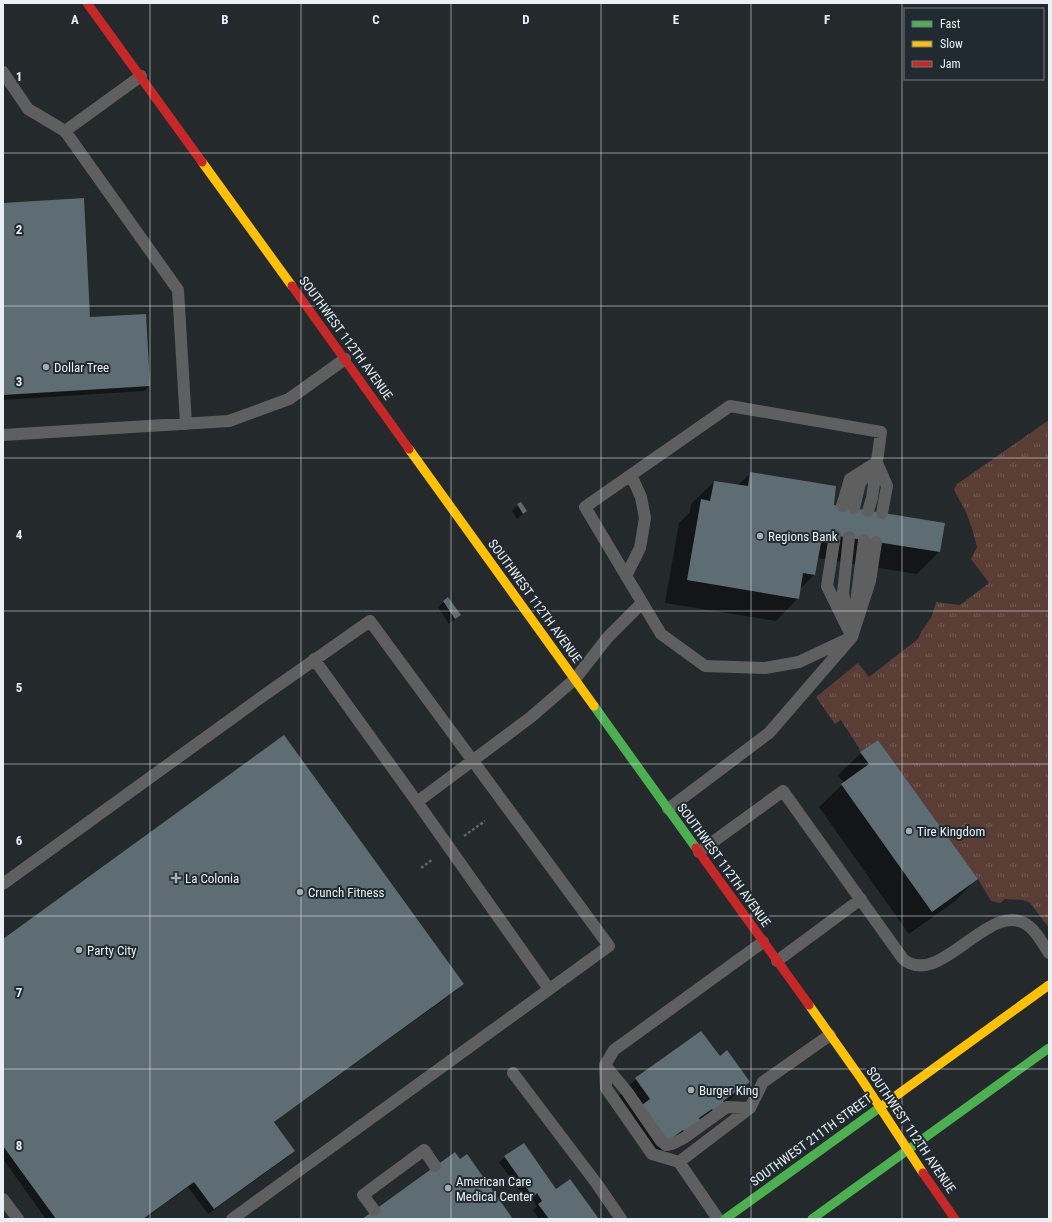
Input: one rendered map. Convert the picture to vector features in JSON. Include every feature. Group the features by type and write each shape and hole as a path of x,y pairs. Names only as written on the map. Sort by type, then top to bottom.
{"main road":[{"name":"SOUTHWEST 112TH AVENUE","path":"87,3 764,942 880,1106 955,1219"},
{"name":"SOUTHWEST 211TH STREET","path":"726,1219 1049,985"},
{"path":"812,1219 1049,1048"}],"lane":[{"path":"3,72 28,109 65,131 178,290 186,424"},
{"path":"65,131 140,76"},
{"path":"3,435 229,421 290,400 345,359"},
{"path":"852,637 800,662 765,668 705,666 661,634 585,507 730,406 881,432 872,498 868,511"},
{"path":"848,507 860,483 877,462"},
{"path":"877,462 887,486 882,513"},
{"path":"626,576 640,548 645,518 641,497 631,475"},
{"path":"836,535 827,586 852,637"},
{"path":"849,537 843,594 852,637"},
{"path":"852,637 864,540"},
{"path":"668,809 769,733 852,637 870,581 876,542"},
{"path":"417,802 530,718 575,679 608,636 642,603"},
{"path":"3,884 314,659 370,621 609,946 232,1219"},
{"path":"314,659 549,989"},
{"path":"699,852 783,791 903,959 911,964 927,966 938,961 995,924 1006,921 1022,922 1031,928 1049,953"},
{"path":"777,961 861,899"},
{"path":"718,1219 679,1162 652,1154 606,1088 605,1065 614,1050 764,942"},
{"path":"679,1162 750,1108 763,1082 830,1035"},
{"path":"605,1065 628,1093 661,1141 666,1144 672,1144 684,1138 727,1107 750,1108"},
{"path":"513,1073 597,1184 621,1219"},
{"path":"374,1210 363,1196 424,1150 436,1166"},
{"path":"3,1199 18,1219"}],"path":[{"path":"458,840 485,821"},
{"path":"421,868 438,856"}],"green space":[{"path":"1049,420 1049,928 1030,903 1023,900 1005,899 1000,903 991,901 978,879 878,740 860,752 841,720 835,724 816,697 858,663 869,677 918,639 932,616 936,602 960,605 989,583 971,559 977,547 976,542 965,510 954,489 957,484"}],"building":[{"path":"84,198 90,317 146,314 150,386 3,395 3,203"},
{"name":"Regions Bank","path":"750,472 836,486 834,505 945,523 940,552 826,534 824,543 821,543 815,575 803,573 799,599 687,580 701,499 710,501 714,481 748,486"},
{"path":"521,502 527,511 523,514 517,504"},
{"path":"448,597 461,615 455,619 443,601"},
{"path":"284,735 464,984 274,1122 295,1151 214,1209 194,1182 143,1219 56,1219 3,1146 3,939"},
{"name":"Tire Kingdom","path":"878,740 978,879 932,912 841,784 869,764 860,752"},
{"name":"Burger King","path":"701,1031 720,1056 727,1050 750,1082 723,1101 725,1104 714,1112 712,1109 699,1118 702,1122 686,1134 683,1130 668,1141 642,1105 650,1099 635,1078"},
{"path":"524,1143 556,1189 570,1179 599,1219 549,1219 538,1204 542,1201 537,1193 533,1197 504,1156"},
{"name":"American Care Medical Center","path":"455,1152 460,1159 467,1154 513,1219 362,1219"}],"traffic: fast":[{"path":"594,706 696,848"},
{"path":"812,1219 1049,1048"},
{"path":"725,1219 886,1103"}],"traffic: slow":[{"path":"202,162 292,286"},
{"path":"409,449 594,706"},
{"path":"886,1103 1049,985"},
{"path":"809,1005 862,1080 923,1173"}],"traffic: jam":[{"path":"87,3 202,162"},
{"path":"292,286 409,449"},
{"path":"696,848 809,1005"},
{"path":"923,1173 955,1219"}],"place":[{"name":"Dollar Tree","path":"46,367"},
{"name":"Regions Bank","path":"760,536"},
{"name":"Tire Kingdom","path":"909,831"},
{"name":"La Colonia","path":"176,878"},
{"name":"Crunch Fitness","path":"300,892"},
{"name":"Party City","path":"79,950"},
{"name":"Burger King","path":"691,1090"},
{"name":"American Care Medical Center","path":"448,1188"}]}
